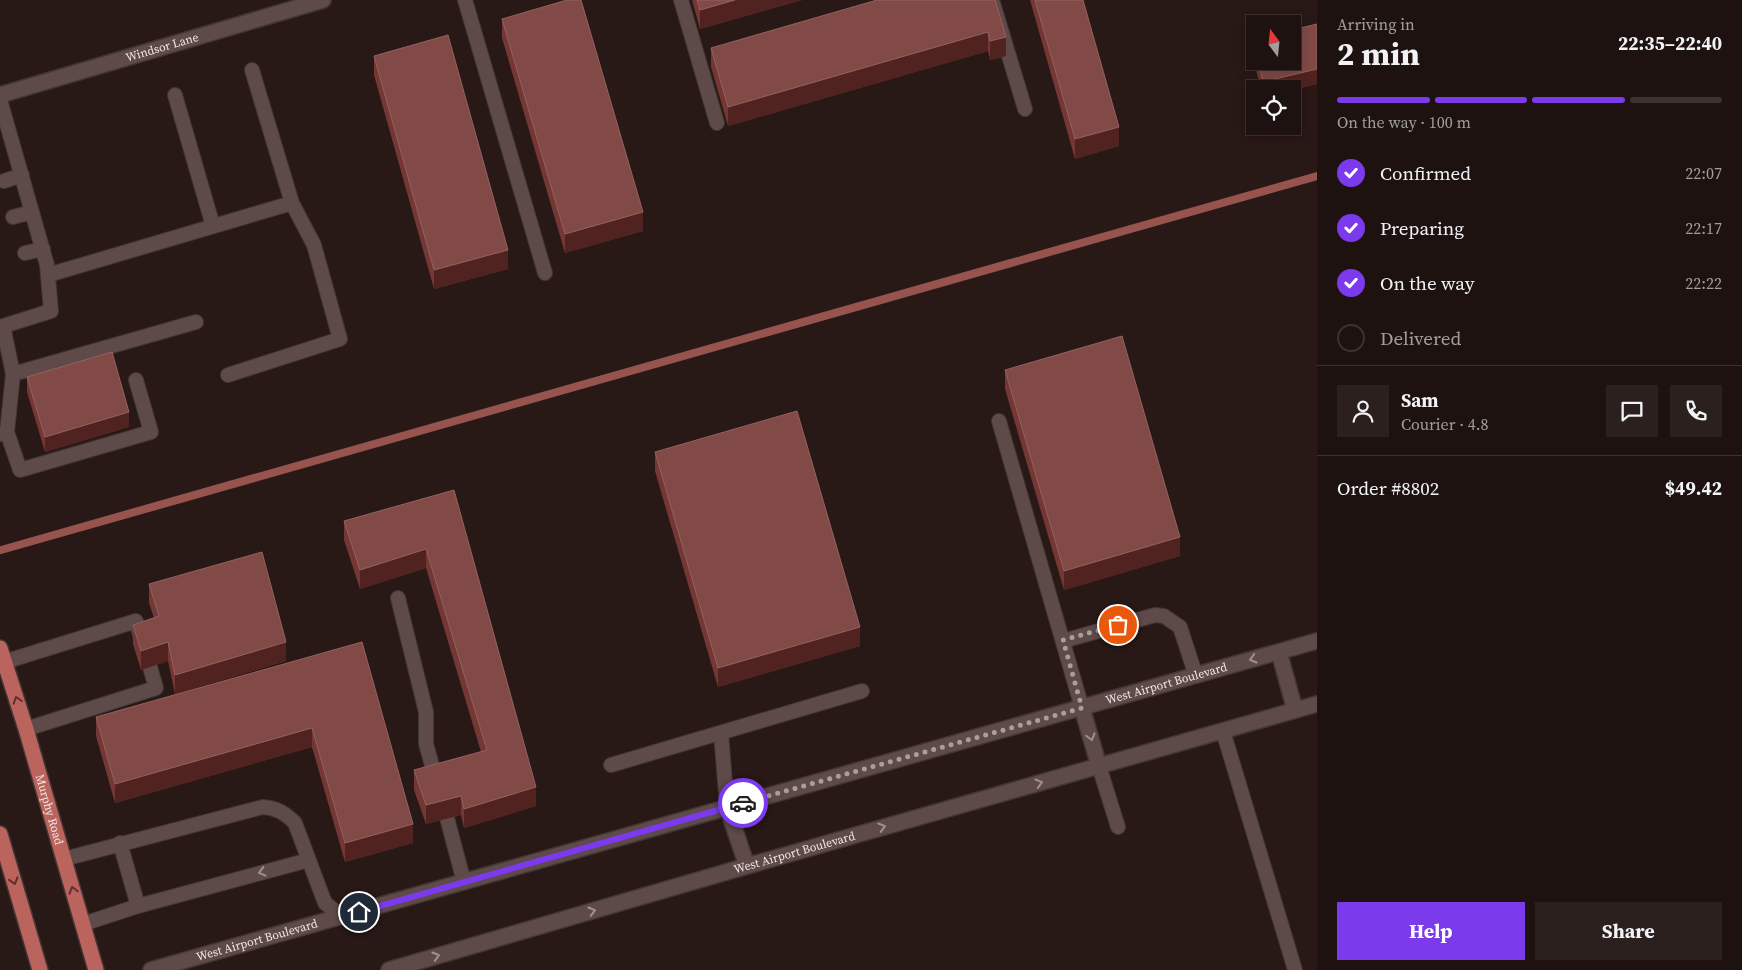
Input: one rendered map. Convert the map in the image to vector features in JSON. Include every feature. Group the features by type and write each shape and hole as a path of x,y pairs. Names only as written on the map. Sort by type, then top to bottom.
{"main road":[{"name":"Windsor Lane","path":"0,95 323,0"},
{"name":"West Airport Boulevard","path":"150,970 1317,641"},
{"path":"1278,652 1295,710"},
{"name":"Murphy Road","path":"2,655 26,729 96,970"},
{"name":"West Airport Boulevard","path":"389,970 1317,704"},
{"path":"1082,708 1099,766"},
{"path":"726,808 747,866"},
{"path":"0,834 40,970"}],"lane":[{"path":"465,0 545,273"},
{"path":"681,0 717,123"},
{"path":"992,0 1025,109"},
{"path":"228,375 340,339 314,245 292,203 252,70"},
{"path":"175,95 214,226"},
{"path":"0,100 5,140 22,175 43,249 48,275 50,311 1,327 13,374 3,433 20,470 151,432 136,380"},
{"path":"4,180 22,175"},
{"path":"48,275 292,203"},
{"path":"13,217 32,212"},
{"path":"25,253 43,249"},
{"path":"13,374 196,322"},
{"path":"999,421 1082,708"},
{"path":"398,598 426,712 426,744 438,784"},
{"path":"1063,640 1155,615 1164,616 1180,627 1196,676"},
{"path":"2,655 136,621 141,638"},
{"path":"26,729 156,688 150,667"},
{"path":"611,765 862,691"},
{"path":"1223,731 1295,970"},
{"path":"721,733 726,808"},
{"path":"1099,766 1118,827"},
{"path":"64,859 263,807 272,807 285,813 295,823 325,903 342,917"},
{"path":"447,818 464,882"},
{"path":"120,843 138,906"},
{"path":"82,924 138,906 309,860"}],"building":[{"path":"567,0 581,0 643,212 565,234 502,19"},
{"path":"697,0 735,0 700,10"},
{"path":"877,0 995,0 1006,37 990,41 988,32 728,107 711,48"},
{"path":"1035,0 1083,0 1119,127 1075,139"},
{"path":"1317,24 1317,69 1271,80 1263,80 1260,70 1301,70 1301,28"},
{"path":"448,35 508,250 434,270 374,56"},
{"path":"1122,336 1180,537 1064,571 1005,370"},
{"path":"112,352 129,412 45,437 27,377"},
{"path":"797,411 860,627 718,668 655,452"},
{"path":"454,490 536,787 464,809 461,796 426,805 414,770 487,750 426,549 360,570 344,521"},
{"path":"262,552 286,642 175,675 168,642 141,651 133,625 159,616 149,584"},
{"path":"362,642 413,824 345,843 312,728 115,784 96,717"}],"waterway":[{"path":"1,550 1317,176"}],"way so far":[{"path":"743,803 1082,708 1063,640 1118,625"}],"route":[{"path":"359,912 743,803"}]}
